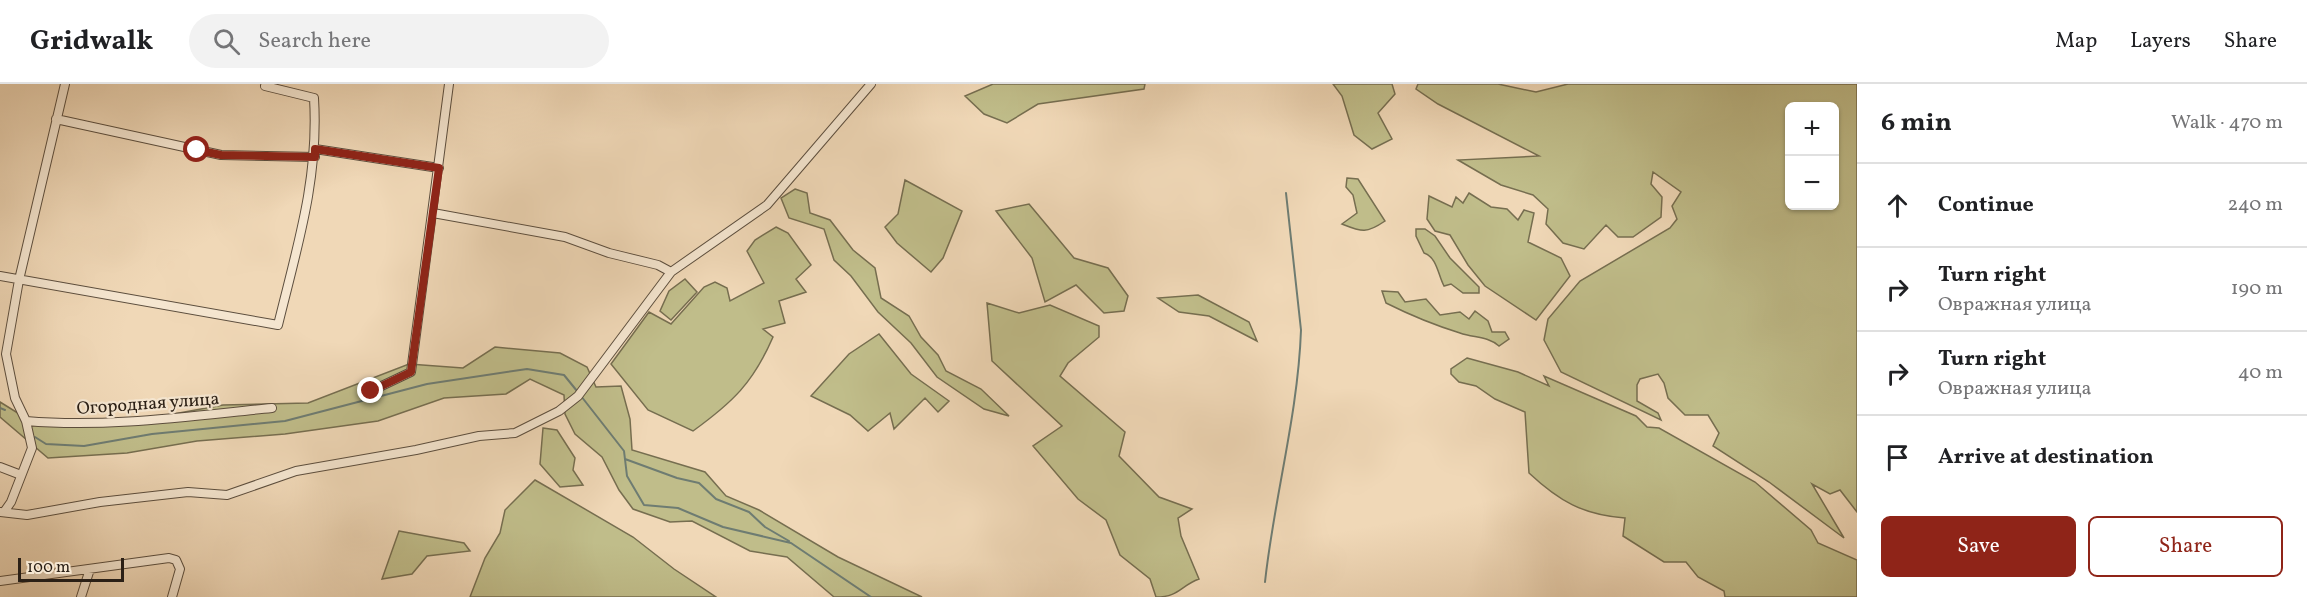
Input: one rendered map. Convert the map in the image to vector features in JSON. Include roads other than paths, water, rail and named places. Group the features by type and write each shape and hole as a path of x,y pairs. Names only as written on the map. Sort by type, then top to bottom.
{"street":[{"path":"2,512 11,502 32,448 26,421 15,398 6,354 19,280 65,84"},
{"path":"371,391 411,372 449,84"},
{"path":"2,512 27,515 100,502 188,492 227,495 296,471 416,450 479,436 514,433 559,411 580,393 671,272 767,205 871,84"},
{"path":"0,276 278,325 312,184 315,153 314,98 265,86"},
{"path":"56,118 221,155 315,153 439,168"},
{"path":"433,213 565,237 609,253 658,265 671,272"},
{"name":"Огородная улица","path":"26,421 57,423 141,421 272,408"},
{"path":"0,467 21,475"},
{"path":"0,581 162,558 176,560 180,569 172,597"},
{"path":"81,597 90,569"}],"waterway":[{"path":"1265,582 1291,425 1301,330 1286,193"},
{"path":"35,437 46,444 84,446 152,434 285,421 427,384 527,369 564,375 577,391"},
{"path":"581,396 624,451 627,476 644,505 678,508 723,527 791,543 871,597"},
{"path":"0,408 5,410"},
{"path":"625,459 677,478 699,483 716,499 749,512 765,527 789,541"}]}
